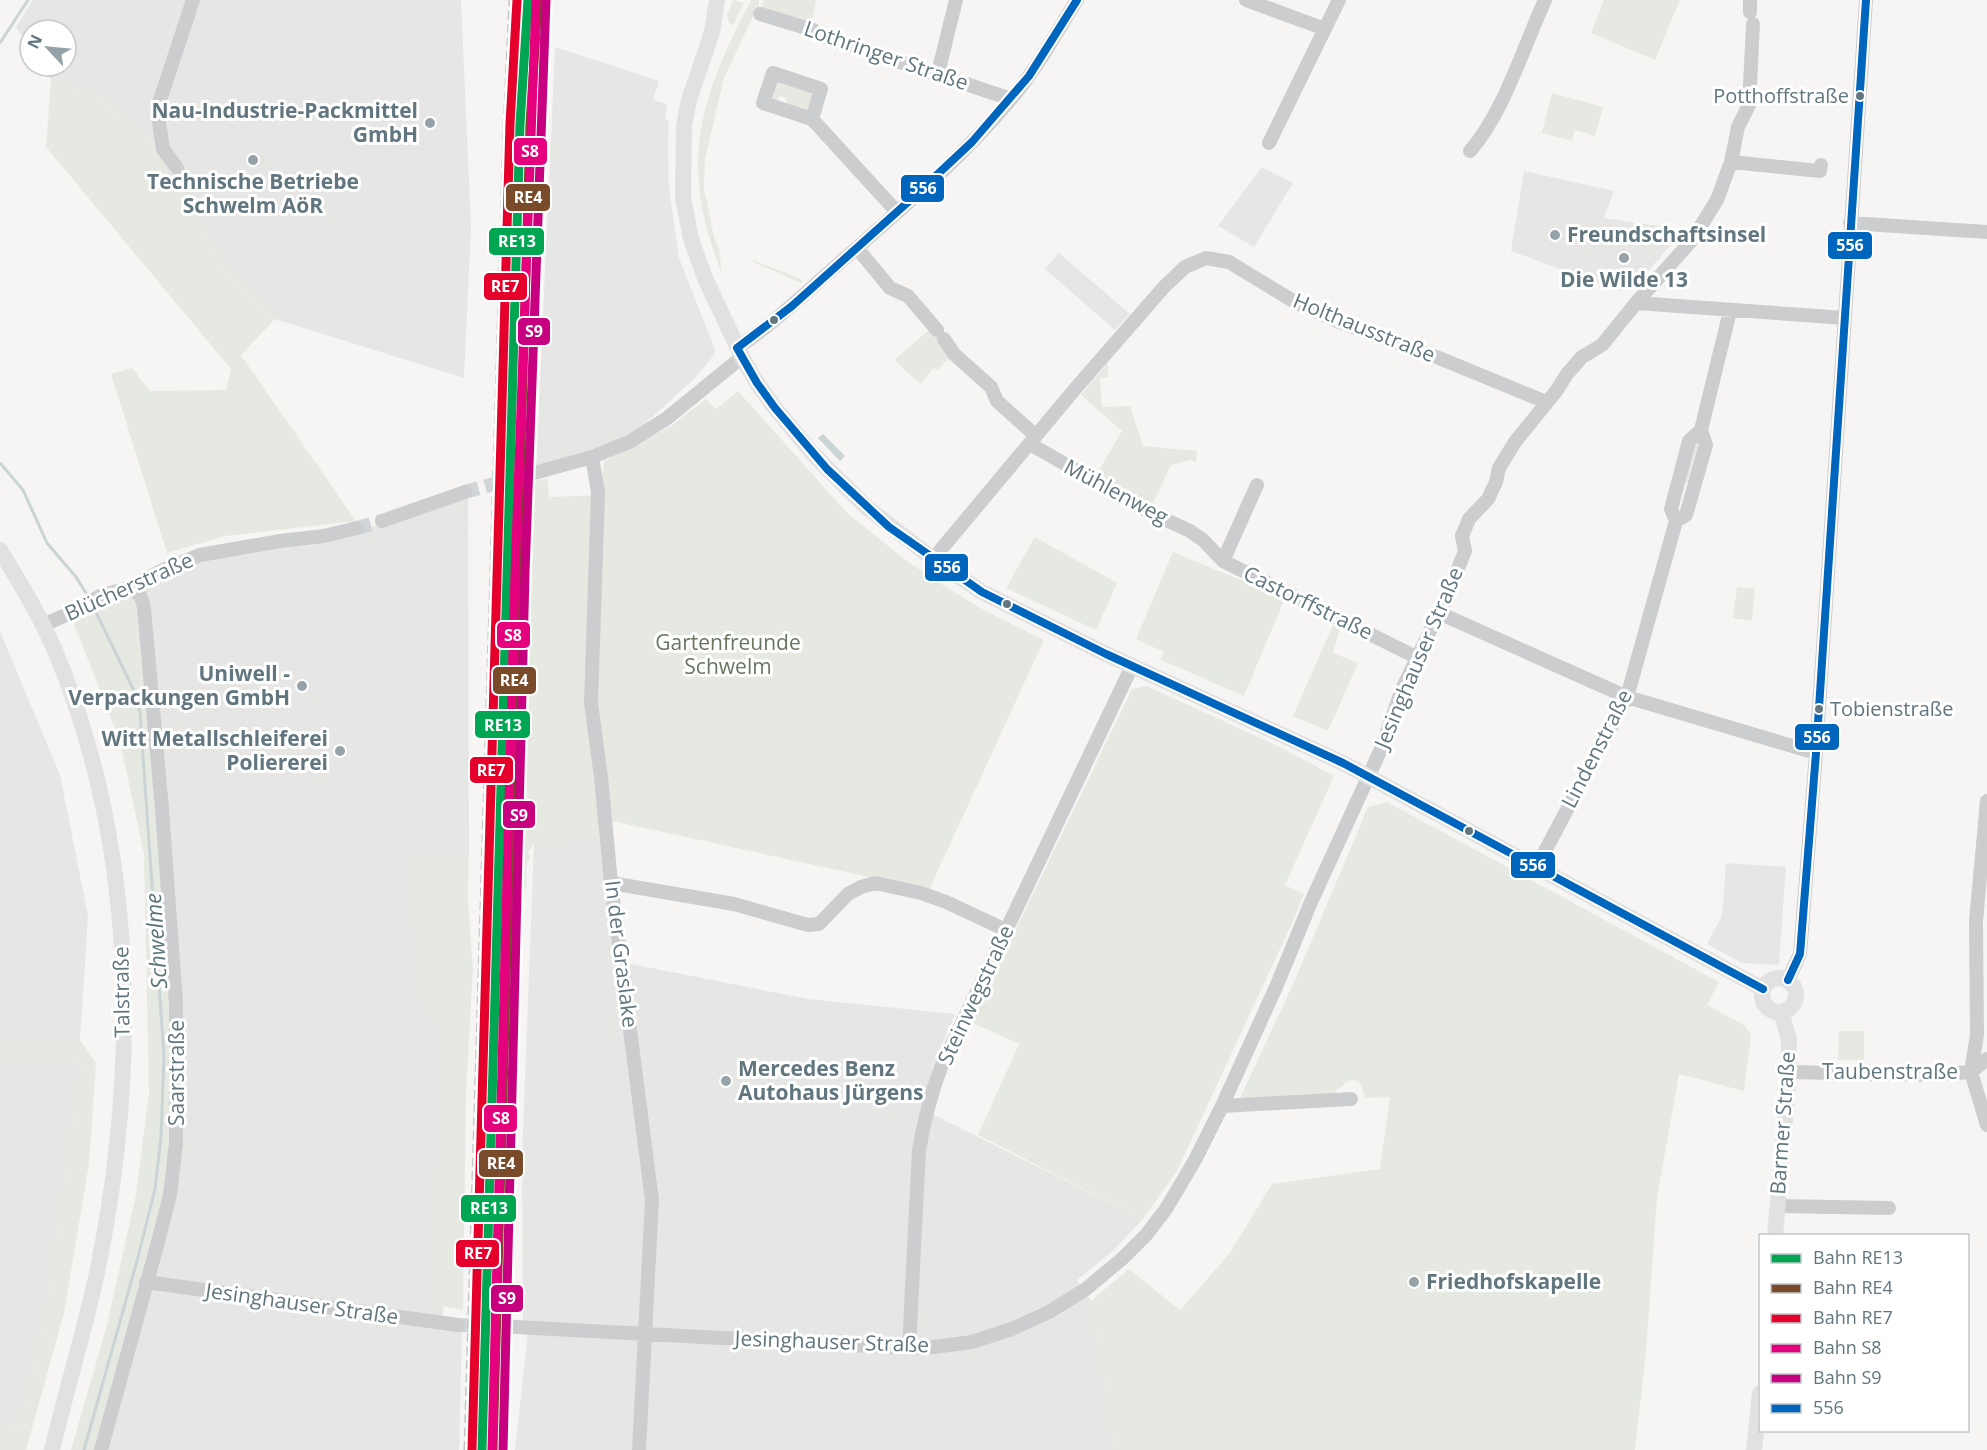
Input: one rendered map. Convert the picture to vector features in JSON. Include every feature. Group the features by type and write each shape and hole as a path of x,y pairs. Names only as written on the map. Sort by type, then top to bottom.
{"main road":[{"path":"712,32 717,0"},
{"path":"729,0 712,32 689,100 684,126 683,198 697,257 740,353 775,408 827,469 889,527 982,592 1132,666 1275,730 1368,776 1763,989"},
{"name":"Talstraße","path":"0,550 43,625 65,677 87,739 105,806 120,919 124,1022 118,1130 105,1222 86,1321 52,1450"},
{"path":"1776,978 1788,980 1794,987 1796,996 1790,1008 1781,1012 1772,1011 1762,997 1763,989 1766,984 1776,978"},
{"name":"Barmer Straße","path":"1775,1234 1789,1072 1789,1039 1781,1012"},
{"path":"1754,1450 1759,1427"}],"street":[{"path":"177,168 163,149 157,109 193,0"},
{"path":"938,73 956,0"},
{"path":"534,473 592,458 629,442 666,419 948,168 1011,99 1031,73 1077,0"},
{"path":"1246,0 1325,29"},
{"path":"1269,143 1339,0"},
{"path":"1470,151 1483,136 1508,86 1545,0"},
{"path":"1788,980 1800,954 1816,753 1830,512 1866,0"},
{"name":"Jesinghauser Straße","path":"515,1327 909,1348 972,1342 1012,1329 1049,1312 1086,1289 1123,1258 1146,1234 1166,1209 1195,1160 1222,1106 1381,749 1398,699 1465,551 1462,536 1469,519 1488,499 1496,482 1499,468 1515,442 1546,402 1582,357 1602,345 1698,231 1717,200 1731,162 1738,127 1749,105 1751,12"},
{"name":"Lothringer Straße","path":"760,14 813,30 819,35 1011,99"},
{"path":"812,119 897,212"},
{"path":"1731,162 1820,171 1821,165"},
{"path":"1850,223 1987,232"},
{"name":"Mühlenweg","path":"857,248 890,288 908,296 954,354 991,387 997,401 1033,440 1145,510 1190,531 1203,540"},
{"name":"Holthausstraße","path":"1033,440 1124,332 1185,267 1206,258 1229,262 1314,311 1546,402"},
{"path":"1636,303 1845,318"},
{"name":"Lindenstraße","path":"1536,868 1627,697 1676,521 1671,510 1689,441 1701,430 1730,311"},
{"path":"933,559 1033,440"},
{"name":"In der Graslake","path":"592,458 598,492 591,703 611,883 652,1200 639,1450"},
{"path":"1223,561 1257,485"},
{"path":"381,520 465,492"},
{"name":"Blücherstraße","path":"43,625 100,596 128,588 143,579 200,555 324,536 357,528"},
{"name":"Castorffstraße","path":"1203,540 1223,561 1418,658"},
{"name":"Saarstraße","path":"101,1450 170,1196 176,1143 176,1003 162,809 144,608 142,597 138,592 128,588"},
{"path":"1438,613 1627,697 1816,753"},
{"name":"Steinwegstraße","path":"909,1348 919,1150 923,1123 941,1067 1132,666"},
{"path":"1971,1072 1977,1035 1976,921 1987,801"},
{"path":"611,883 744,906 808,925 819,924 848,894 875,883 921,893 1006,930"},
{"path":"1971,1072 1987,1059"},
{"name":"Taubenstraße","path":"1789,1072 1926,1076 1971,1072 1987,1125"},
{"path":"1222,1106 1352,1099"},
{"path":"1777,1206 1889,1208"},
{"name":"Jesinghauser Straße","path":"146,1282 458,1325"}],"shaded area":[{"path":"33,0 461,0 471,227 464,378 275,319 227,271 156,146 104,99 51,80 50,78 78,78 78,18 22,18"},
{"path":"555,47 659,81 653,100 667,104 665,119 669,121 669,187 679,258 715,349 714,355 695,378 639,429 595,450 536,471"},
{"path":"1262,167 1293,183 1254,247 1218,226"},
{"name":"Freundschaftsinsel","path":"1524,171 1614,191 1604,218 1660,226 1677,238 1632,289 1620,291 1511,251"},
{"path":"1059,253 1130,314 1115,330 1045,269"},
{"path":"823,434 845,456 840,461 818,438"},
{"path":"468,493 469,853 464,1000 450,1171 442,1331 462,1329 459,1450 94,1450 163,1193 172,1102 165,933 136,606 121,585 170,563 324,540 401,518"},
{"path":"0,631 60,775 88,916 80,1040 0,1040"},
{"path":"599,834 616,961 808,999 955,1014 932,1068 934,1115 1143,1219 1113,1251 1077,1280 1091,1301 1115,1450 515,1450 529,1323 523,1322 522,1158 534,844"},
{"path":"1726,863 1786,867 1779,965 1742,963 1707,944 1722,916"},
{"path":"0,1056 81,1062 45,1313 20,1424 0,1429"}],"green space":[{"path":"733,0 744,3 733,25 729,23 727,16"},
{"path":"751,0 759,0 759,10 756,10 724,78 705,159 704,188 714,237 719,249 722,273 708,234 701,199 698,166 700,134 707,102 718,70"},
{"path":"763,0 816,0 811,26 762,11"},
{"path":"1604,0 1680,0 1655,60 1591,33"},
{"path":"51,80 104,99 156,146 227,271 275,319 241,355 356,521 225,536 167,553 111,374 132,368 150,391 226,390 231,369 46,147"},
{"path":"780,80 814,94 810,113 785,106 787,98 779,96 777,103 771,98 774,83"},
{"path":"1552,93 1603,107 1595,136 1575,130 1572,141 1542,133"},
{"path":"753,260 803,280 801,283 753,262"},
{"path":"929,330 941,339 949,358 938,370 934,368 920,384 894,360"},
{"path":"1108,363 1108,377 1100,378 1102,407 1130,406 1143,446 1197,451 1196,462 1191,460 1171,465 1151,507 1095,477 1122,431 1081,395"},
{"name":"Gartenfreunde Schwelm","path":"738,391 847,513 933,579 982,609 1044,640 929,890 603,819 605,834 534,844 528,852 530,858 526,867 527,888 519,892 528,499 531,481 548,479 549,497 601,495 604,461 671,426 706,399 716,409"},
{"path":"1700,441 1691,484 1682,482 1693,444"},
{"path":"1035,537 1117,583 1096,630 1006,588"},
{"path":"1173,552 1285,598 1244,696 1161,660 1164,652 1136,639"},
{"path":"121,585 136,605 165,933 172,1102 163,1193 94,1450 71,1450 106,1329 136,1195 149,1093 144,854 120,741 70,614"},
{"path":"1737,587 1755,589 1752,621 1733,618"},
{"path":"1334,623 1340,628 1333,653 1358,663 1328,731 1293,716"},
{"path":"1147,686 1284,749 1334,776 1285,885 1304,894 1292,923 1177,1171 1143,1219 978,1135 1019,1044 971,1022 1132,689"},
{"path":"1387,802 1719,982 1707,1005 1744,1025 1751,1035 1744,1091 1679,1074 1657,1198 1646,1352 1635,1450 1115,1450 1091,1301 1129,1269 1180,1310 1229,1254 1272,1184 1380,1169 1390,1097 1365,1098 1361,1084 1355,1080 1348,1081 1332,1094 1242,1100 1240,1098 1295,980 1368,807"},
{"path":"465,858 473,969 466,1095 463,1310 434,1305 446,1040 420,991 409,862"},
{"path":"1839,1031 1864,1031 1864,1060 1838,1060"},
{"path":"0,1040 80,1040 96,1063 89,1164 64,1313 26,1450 0,1450 0,1429 20,1424 45,1313 81,1062 0,1056"}],"waterway":[{"name":"Schwelme","path":"0,43 28,0"},
{"name":"Schwelme","path":"0,463 23,490 47,543 76,577 89,598"},
{"name":"Schwelme","path":"84,1450 155,1189 161,1137 164,1056 140,713 136,695 93,606"}],"tunnel":[{"path":"465,492 534,473"},
{"path":"357,528 382,521"},
{"path":"458,1325 515,1327"}],"railway":[{"path":"465,1450 504,129 510,0"}],"rail line":[{"name":"RE7","path":"472,1450 510,124 517,0"},
{"name":"RE13","path":"482,1450 520,124 528,0"},
{"name":"S8","path":"492,1450 515,573 536,0"},
{"name":"S9","path":"503,1450 525,573 546,0"},
{"name":"RE4","path":"493,1450 530,124 538,1"}],"transit line":[{"name":"556","path":"737,348 792,306 972,142 1029,76 1077,0"},
{"name":"556","path":"1788,980 1800,954 1816,753 1866,0"},
{"name":"556","path":"737,348 757,383 775,408 827,469 889,527 982,592 1106,654 1343,763 1763,989"}],"place":[{"name":"Potthoffstraße","path":"1860,96"},
{"name":"Nau-Industrie-Packmittel GmbH","path":"430,123"},
{"name":"Technische Betriebe Schwelm AöR","path":"253,160"},
{"name":"Freundschaftsinsel","path":"1555,235"},
{"name":"Die Wilde 13","path":"1624,258"},
{"name":"Uniwell - Verpackungen GmbH","path":"302,686"},
{"name":"Tobienstraße","path":"1819,709"},
{"name":"Witt Metallschleiferei Poliererei","path":"340,751"},
{"name":"Mercedes Benz Autohaus Jürgens","path":"726,1081"},
{"name":"Friedhofskapelle","path":"1414,1282"}]}
